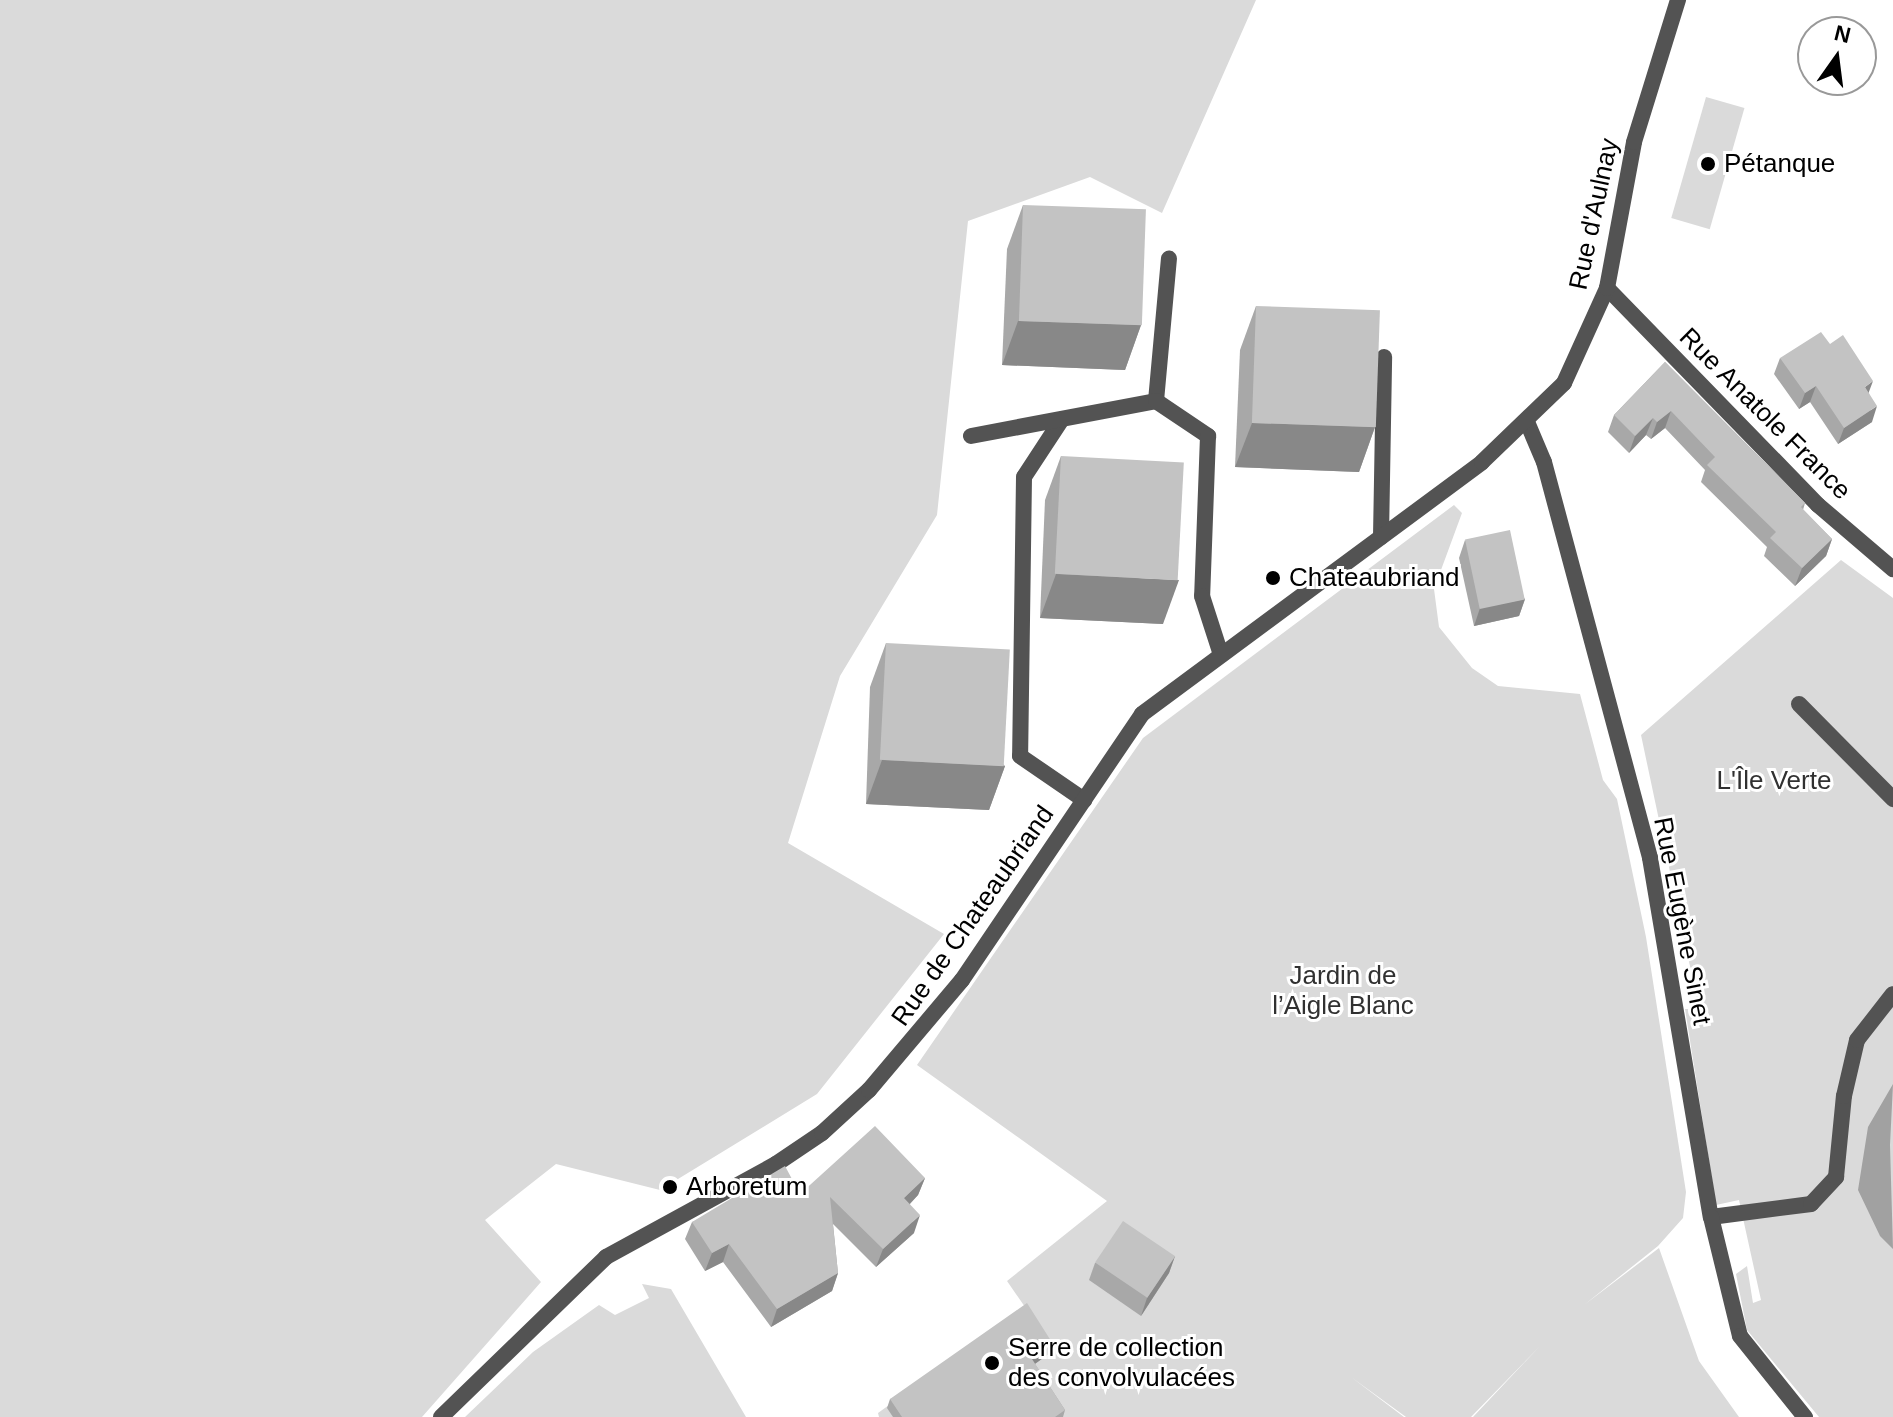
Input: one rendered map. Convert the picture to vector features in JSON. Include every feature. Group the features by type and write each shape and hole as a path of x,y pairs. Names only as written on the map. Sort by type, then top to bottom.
{"street":[{"name":"Rue d'Aulnay","path":"1527,422 1564,383 1607,288 1634,142 1678,0"},
{"path":"1156,401 1169,259"},
{"name":"Rue Anatole France","path":"1607,288 1818,505 1893,569"},
{"path":"1381,537 1384,357"},
{"path":"971,436 1156,401 1208,436 1202,596 1221,655"},
{"path":"1062,419 1024,477 1020,756 1084,800"},
{"name":"Rue de Chateaubriand","path":"441,1417 606,1257 776,1164 822,1133 869,1090 937,1014 1142,714 1381,537 1527,422"},
{"name":"Rue Eugène Sinet","path":"1527,422 1544,462 1650,858 1711,1217 1740,1336 1805,1417"},
{"path":"1799,704 1893,799"},
{"path":"1711,1217 1811,1204 1836,1177 1844,1096 1857,1040 1893,994"}],"green space":[{"path":"0,0 1256,0 1162,213 1090,177 968,221 937,515 840,676 788,843 944,934 817,1094 660,1190 556,1164 485,1220 541,1282 422,1417 0,1417"},
{"name":"Pétanque","path":"1706,97 1744,108 1710,229 1671,218"},
{"name":"Jardin de l’Aigle Blanc","path":"1454,505 1462,513 1434,589 1439,627 1472,668 1498,686 1580,694 1603,780 1617,799 1646,937 1686,1192 1683,1218 1658,1246 1584,1305 1659,1248 1699,1361 1739,1417 1473,1417 1540,1346 1471,1417 1406,1417 1351,1377 1404,1417 879,1417 878,1413 1025,1307 1007,1281 1107,1201 917,1065 1143,738"},
{"name":"L'Île Verte","path":"1841,560 1893,598 1893,1417 1819,1417 1747,1330 1736,1274 1747,1266 1753,1303 1761,1300 1739,1200 1716,1205 1685,1009 1699,1009 1641,735"},
{"path":"642,1284 671,1289 746,1417 465,1417 533,1352 599,1305 615,1315 649,1298"}],"shaded area":[{"path":"1893,1084 1890,1145 1893,1249 1880,1236 1858,1190 1868,1127"}],"building":[{"path":"1023,205 1146,209 1142,325 1019,321"},
{"path":"1256,306 1380,310 1376,427 1252,423"},
{"path":"1821,332 1830,344 1843,335 1873,381 1865,387 1877,406 1844,428 1816,386 1805,393 1780,358"},
{"path":"1665,362 1805,503 1801,507 1832,539 1802,568 1770,538 1776,532 1707,465 1715,457 1671,411 1657,422 1653,418 1635,436 1614,415"},
{"path":"1061,456 1184,462 1178,580 1055,574"},
{"path":"1510,530 1525,599 1480,609 1465,540"},
{"path":"886,643 1010,649 1004,766 880,760"},
{"path":"875,1126 925,1178 904,1198 920,1215 883,1249 830,1197 838,1273 777,1309 729,1244 712,1253 692,1222 785,1166 800,1194"},
{"path":"1123,1221 1175,1256 1147,1298 1095,1262"},
{"name":"Serre de collection des convolvulacées","path":"1027,1303 1053,1344 1032,1359 1065,1410 1055,1417 902,1417 890,1399"}],"place":[{"name":"Pétanque","path":"1708,164"},
{"name":"Chateaubriand","path":"1273,578"},
{"name":"Arboretum","path":"670,1187"},
{"name":"Serre de collection des convolvulacées","path":"992,1363"}]}
